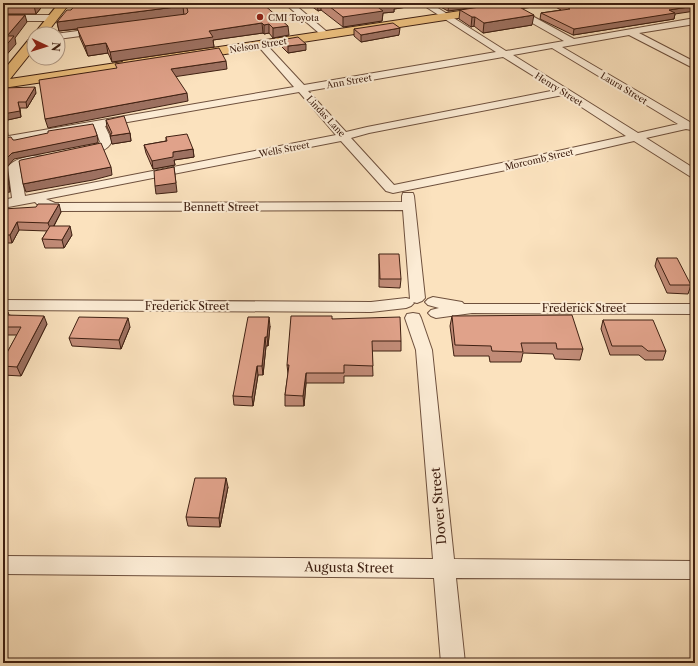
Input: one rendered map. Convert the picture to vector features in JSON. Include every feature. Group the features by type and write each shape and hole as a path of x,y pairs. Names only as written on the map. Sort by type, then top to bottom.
{"main road":[{"path":"46,26 66,3"},
{"name":"Nelson Street","path":"3,79 324,33 507,4 536,3"},
{"name":"Nelson Street","path":"3,79 262,45 324,33"},
{"path":"3,79 26,51"},
{"path":"19,60 29,70 46,72"}],"street":[{"path":"288,3 324,33"},
{"name":"Henry Street","path":"424,3 695,174"},
{"path":"507,4 574,42"},
{"path":"3,18 53,18"},
{"name":"Ann Street","path":"3,140 695,21"},
{"path":"66,35 105,30"},
{"path":"630,32 695,66"},
{"name":"Lindas Lane","path":"262,45 390,188"},
{"name":"Laura Street","path":"553,45 691,127"},
{"name":"Wells Street","path":"3,204 344,136 367,130 564,92"},
{"path":"74,153 97,149 105,144 106,141 99,124"},
{"name":"Morcomb Street","path":"390,188 406,187 635,137 691,127"},
{"path":"19,200 14,167 18,163 50,157"},
{"name":"Dover Street","path":"406,187 409,206 411,308 424,350 453,663"},
{"name":"Bennett Street","path":"39,197 43,205 55,207 409,206"},
{"path":"424,298 433,311 421,320 411,308 424,298"},
{"name":"Frederick Street","path":"3,305 411,308"},
{"name":"Frederick Street","path":"433,311 472,308 695,309"},
{"name":"Dover Street","path":"424,350 433,311"},
{"name":"Augusta Street","path":"3,565 695,570"}],"building":[{"path":"3,3 37,3 34,6 3,6"},
{"path":"77,3 262,3 288,26 273,28 269,24 264,25 262,23 209,31 213,37 110,52 106,43 85,46 77,28 186,14 188,12 187,8 183,6 57,22 67,10 71,10"},
{"path":"325,3 387,3 375,5 383,11 343,17"},
{"path":"512,3 534,15 484,23 460,10"},
{"path":"560,3 695,3 695,6 669,10 675,13 574,29 541,13 570,9"},
{"path":"3,15 25,15 7,36 14,36 3,49"},
{"path":"393,23 400,28 361,35 354,29"},
{"path":"298,37 306,44 288,46 281,40"},
{"path":"219,48 226,61 171,69 187,93 45,119 39,80 117,68 115,64"},
{"path":"35,87 26,102 18,102 20,111 3,114 3,88"},
{"path":"124,116 130,133 110,136 112,133 106,120"},
{"path":"3,122 7,128 3,129"},
{"path":"93,124 97,135 96,136 12,153 4,161 8,185 3,186 3,138 11,137 15,140 48,133 48,131"},
{"path":"187,134 193,149 173,152 173,157 152,161 144,145 167,141 166,137"},
{"path":"101,143 111,167 23,184 19,161"},
{"path":"174,167 176,183 155,186 154,171"},
{"path":"38,204 59,204 48,223 17,222 10,235 3,235 3,209 36,207"},
{"path":"50,226 70,226 62,240 42,239"},
{"path":"379,254 399,254 401,279 380,279"},
{"path":"657,258 677,258 691,285 670,285"},
{"path":"3,312 8,312 6,315 44,316 17,367 3,366 3,360 21,327 3,327"},
{"path":"572,315 583,349 557,349 556,343 521,343 523,352 492,351 491,346 455,345 452,316"},
{"path":"291,316 332,316 332,319 400,317 401,341 372,341 373,366 344,365 344,373 306,373 303,396 285,395 289,365 287,365"},
{"path":"79,317 128,318 119,340 69,338"},
{"path":"248,317 269,317 262,366 257,366 252,397 233,396"},
{"path":"603,320 653,320 666,351 648,351 642,346 612,346"},
{"path":"195,478 226,478 219,518 186,517"}],"place":[{"name":"CMI Toyota","path":"260,17"}]}
